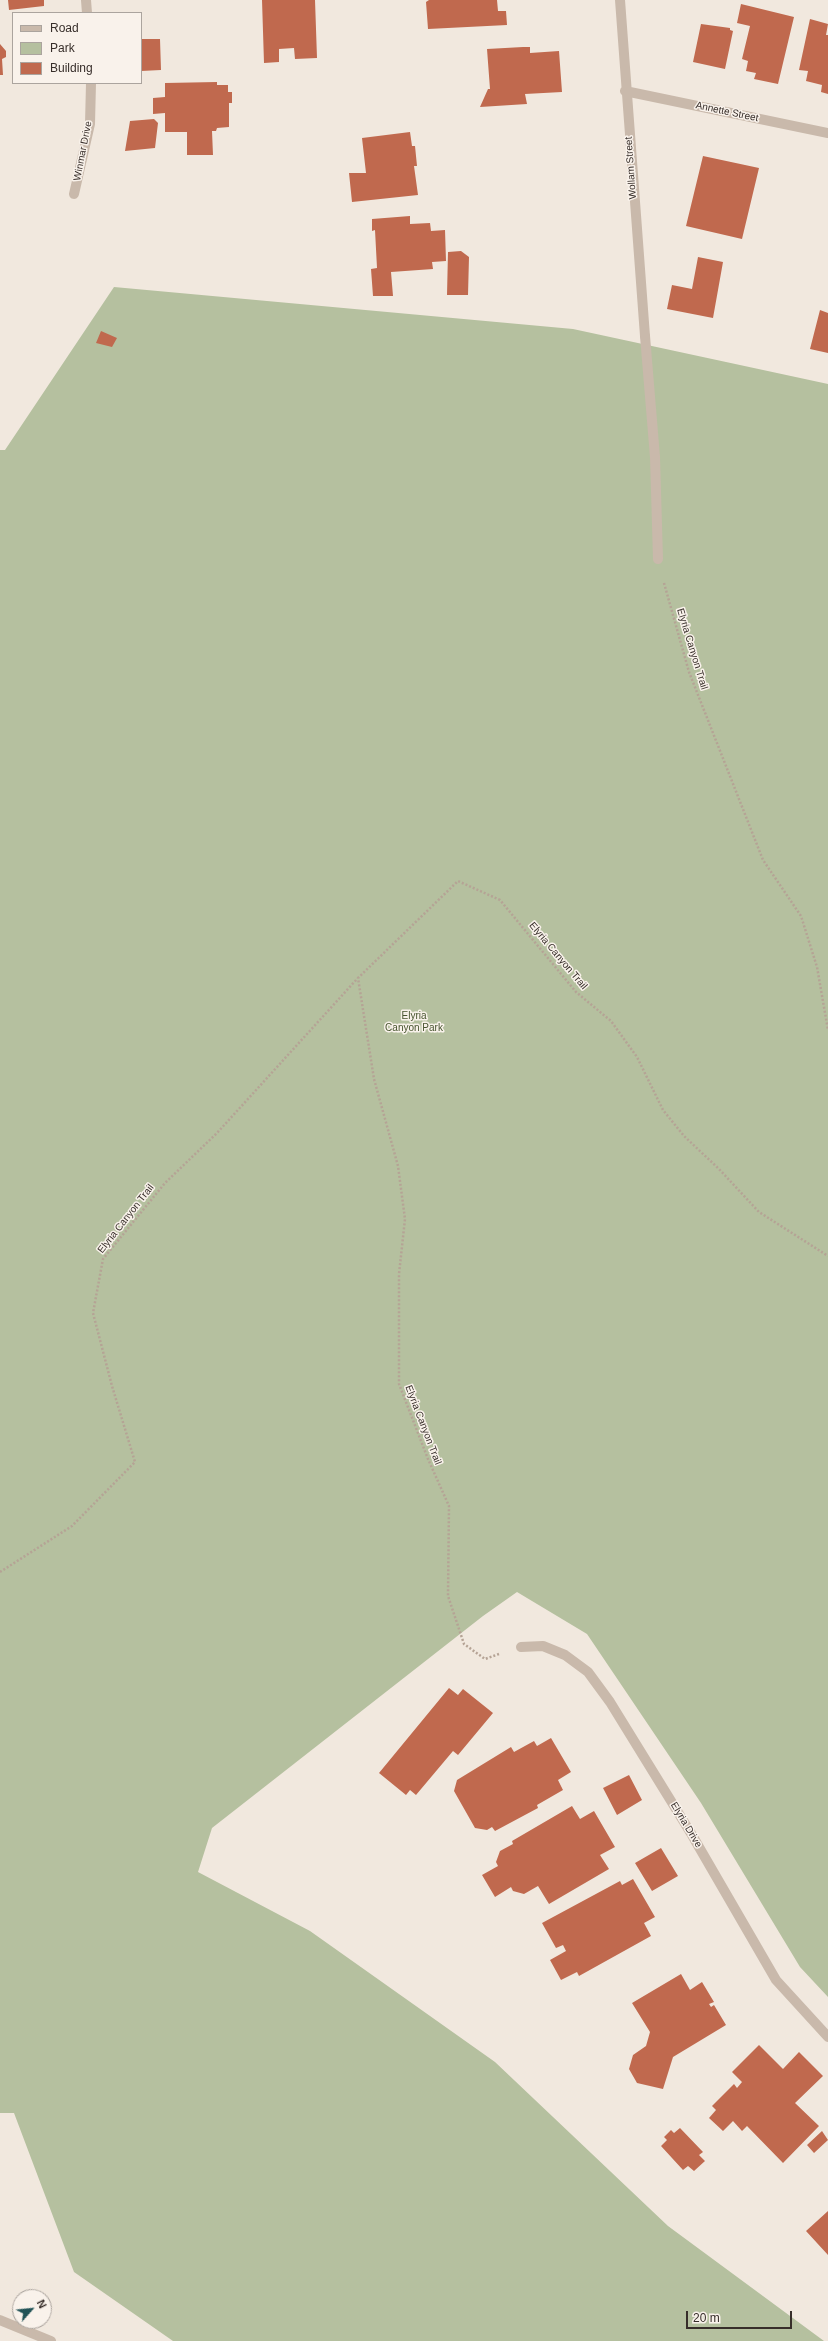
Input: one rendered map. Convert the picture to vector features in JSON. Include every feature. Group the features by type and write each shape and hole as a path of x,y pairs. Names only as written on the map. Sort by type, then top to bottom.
{"street":[{"path":"86,0 87,12"},
{"name":"Wollam Street","path":"620,0 625,91 654,457 658,560"},
{"name":"Winmar Drive","path":"74,194 90,124 91,84"},
{"name":"Annette Street","path":"625,91 828,133"},
{"name":"Elyria Drive","path":"521,1647 543,1646 565,1655 588,1672 610,1702 692,1835 776,1980 828,2038"},
{"path":"0,2320 51,2341"}],"path":[{"name":"Elyria Canyon Trail","path":"658,560 689,672 763,860 801,916 817,967 828,1030"},
{"name":"Elyria Canyon Trail","path":"0,1572 72,1526 135,1462 112,1386 93,1313 103,1259 165,1183 217,1133 358,978 458,881 500,900 576,992 611,1021 637,1057 663,1110 684,1136 719,1168 759,1212 828,1256"},
{"name":"Elyria Canyon Trail","path":"358,978 374,1079 398,1166 405,1219 399,1274 399,1384 428,1459 449,1506 448,1596 464,1644 486,1659 521,1647"}],"green space":[{"name":"Elyria Canyon Park","path":"114,287 573,329 828,384 828,1997 800,1967 701,1803 587,1634 517,1592 483,1616 212,1828 198,1872 310,1931 495,2062 668,2226 824,2341 173,2341 74,2272 14,2113 0,2113 0,450 5,450"}],"building":[{"path":"8,0 44,0 44,6 9,10"},
{"path":"262,0 315,0 317,58 295,59 294,48 279,49 279,62 264,63"},
{"path":"429,0 497,0 498,11 506,11 507,25 428,29 426,2"},
{"path":"741,4 794,17 778,84 754,79 756,73 746,71 748,61 742,59 750,26 737,23"},
{"path":"810,19 828,24 826,35 828,35 828,94 821,92 822,85 806,81 808,71 799,70"},
{"path":"701,24 730,28 730,30 733,31 725,69 693,62"},
{"path":"142,39 160,39 161,70 142,71"},
{"path":"0,44 6,51 6,57 2,59 3,75 0,75"},
{"path":"530,47 530,53 559,51 562,92 525,94 527,104 480,107 488,89 490,89 487,49"},
{"path":"217,82 217,85 228,85 228,92 232,92 232,103 229,103 229,127 217,128 216,131 212,131 213,155 187,155 187,132 165,132 165,113 153,114 153,98 165,97 165,83"},
{"path":"154,119 158,123 155,148 125,151 130,121"},
{"path":"410,132 412,146 415,146 417,166 414,166 418,195 352,202 349,173 366,173 362,138"},
{"path":"703,156 759,168 742,239 686,226"},
{"path":"410,216 410,224 430,223 431,231 445,230 446,261 432,262 433,269 391,272 393,296 373,296 371,269 377,268 375,230 372,231 372,219"},
{"path":"461,251 469,257 468,295 447,295 448,252"},
{"path":"698,257 723,262 713,318 667,309 672,285 692,289"},
{"path":"820,310 828,313 828,353 810,349"},
{"path":"101,331 117,338 112,347 96,343"},
{"path":"449,1688 458,1695 463,1689 493,1713 458,1755 453,1751 416,1795 410,1790 406,1795 379,1773"},
{"path":"551,1738 571,1772 558,1780 563,1790 537,1805 538,1808 495,1831 492,1827 487,1830 475,1828 454,1791 457,1780 511,1747 514,1752 534,1741 537,1746"},
{"path":"629,1775 642,1800 617,1815 603,1788"},
{"path":"572,1806 580,1819 594,1811 615,1847 600,1855 609,1869 549,1904 538,1886 524,1894 513,1891 511,1887 495,1897 482,1875 498,1866 496,1862 500,1851 513,1844 512,1841"},
{"path":"661,1848 678,1876 652,1891 635,1863"},
{"path":"633,1879 655,1917 644,1923 651,1936 579,1976 577,1972 561,1980 550,1960 566,1951 563,1945 556,1948 542,1923 620,1881 622,1885"},
{"path":"681,1974 690,1990 702,1982 714,2002 709,2004 711,2007 714,2005 726,2025 673,2057 663,2089 637,2083 629,2069 633,2055 646,2046 650,2032 632,2003"},
{"path":"759,2045 783,2069 799,2052 823,2076 795,2103 819,2126 783,2163 747,2126 742,2131 733,2121 723,2131 709,2118 716,2110 712,2106 734,2084 737,2088 742,2082 732,2072"},
{"path":"680,2128 703,2152 699,2155 705,2161 694,2171 688,2166 683,2170 661,2146 667,2140 664,2137 671,2130 674,2133"},
{"path":"822,2131 828,2140 814,2153 807,2145"},
{"path":"828,2211 828,2255 806,2231"}]}
